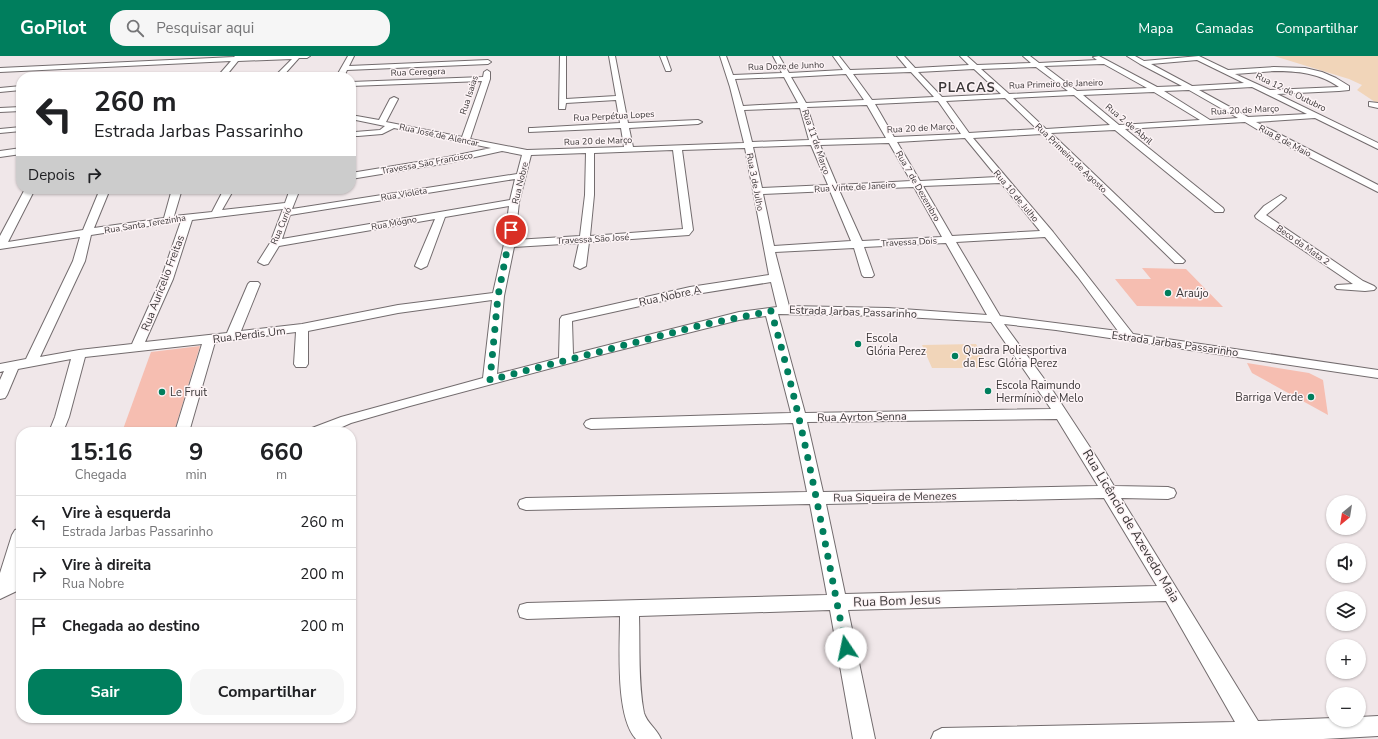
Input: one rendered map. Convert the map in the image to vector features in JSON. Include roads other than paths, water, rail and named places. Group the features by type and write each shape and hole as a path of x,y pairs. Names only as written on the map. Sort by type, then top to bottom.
{"street":[{"path":"95,72 114,56"},
{"path":"0,70 307,56"},
{"path":"342,72 351,56"},
{"path":"563,56 563,104 620,98"},
{"path":"612,56 629,150"},
{"path":"663,56 668,70"},
{"name":"Rua 3 de Julho","path":"722,56 731,77 748,145 775,278 778,311 799,419 824,532 864,739"},
{"name":"Rua 11 de Março","path":"776,56 803,105 814,142 832,188 858,245 868,275"},
{"name":"Rua 7 de Dezembro","path":"836,56 870,103 996,319"},
{"name":"Rua 10 de Julho","path":"900,56 941,100 967,136 1002,180 1049,234 1129,337"},
{"name":"Rua Primeiro de Agosto","path":"963,56 1007,96 1178,261"},
{"name":"Rua 2 de Abril","path":"1026,56 1077,94 1219,210"},
{"path":"1094,56 1155,89 1208,122"},
{"name":"Rua 8 de Maio","path":"1130,56 1378,189"},
{"path":"283,72 297,57"},
{"name":"Rua Doze de Junho","path":"731,77 1038,65 1128,64 1196,57"},
{"name":"Rua 12 de Outubro","path":"1196,57 1378,146"},
{"path":"225,72 238,58"},
{"path":"344,68 488,59"},
{"name":"Rua Isaias","path":"466,140 486,79 488,59"},
{"path":"1227,72 1303,69 1325,77 1345,86 1346,88 1269,92"},
{"name":"Rua Ceregera","path":"356,84 486,79"},
{"name":"Rua Primeiro de Janeiro","path":"739,108 1255,85"},
{"path":"0,90 16,88"},
{"path":"381,123 394,99"},
{"path":"0,110 16,108"},
{"name":"Rua 20 de Março","path":"527,153 891,140 1316,116"},
{"name":"Rua José de Alencar","path":"356,118 527,153"},
{"name":"Rua Perpétua Lopes","path":"532,130 698,122"},
{"path":"358,134 382,132 393,125"},
{"path":"0,131 16,129"},
{"name":"Travessa São Francisco","path":"356,175 425,164 503,148"},
{"name":"Travessa São José","path":"509,244 685,233 688,230 677,148"},
{"path":"580,266 590,186 590,151"},
{"path":"0,154 16,152"},
{"name":"Rua Nobre","path":"490,380 498,296 509,244 514,202 527,153"},
{"name":"Rua Violeta","path":"289,209 520,176"},
{"name":"Rua Vinte de Janeiro","path":"757,192 1002,180"},
{"path":"0,246 27,194"},
{"path":"31,362 76,266 87,232 103,194"},
{"path":"168,220 176,194"},
{"path":"216,213 226,194"},
{"name":"Rua Curió","path":"264,262 275,243 294,194"},
{"name":"Beco da Mata 2","path":"1281,198 1267,208 1260,216 1347,276 1374,288"},
{"name":"Rua Mógno","path":"275,243 514,202"},
{"name":"Rua Santa Terezinha","path":"0,246 216,213 289,209"},
{"path":"421,266 441,215"},
{"name":"Rua Auricelio Freitas","path":"136,348 146,329 169,272 188,217"},
{"name":"Travessa Dois","path":"768,249 1049,234"},
{"name":"Rua Nobre A","path":"566,360 566,319 690,291 775,278"},
{"path":"232,337 254,284"},
{"name":"Beco da Mata 2","path":"1341,287 1374,288"},
{"name":"Rua Perdis Um","path":"6,367 79,354 302,328 398,310 498,296"},
{"name":"Estrada Jarbas Passarinho","path":"328,427 346,420 566,360 702,325 778,311 888,312 996,319 1378,374"},
{"name":"Rua Licêncio de Azevedo Maia","path":"996,319 1004,334 1048,394 1092,462 1255,736"},
{"path":"301,364 302,328"},
{"path":"183,427 209,340"},
{"path":"58,427 79,354"},
{"path":"0,394 6,367"},
{"name":"Rua Ayrton Senna","path":"591,424 865,416 1060,414"},
{"name":"Rua Siqueira de Menezes","path":"526,504 1109,492 1168,493"},
{"path":"2,590 16,549"},
{"path":"2,590 16,583"},
{"name":"Rua Bom Jesus","path":"527,611 1171,593"},
{"path":"629,609 631,679 634,714 640,728 650,739"},
{"path":"942,739 1255,736 1378,726"}],"place":[{"name":"Araújo","path":"1168,293"},
{"name":"Escola Glória Perez","path":"858,344"},
{"name":"Quadra Poliesportiva da Esc Glória Perez","path":"955,356"},
{"name":"Escola Raimundo Hermínio de Melo","path":"988,391"},
{"name":"Le Fruit","path":"162,392"},
{"name":"Barriga Verde","path":"1311,397"}],"district":[{"name":"PLACAS","path":"967,88"}]}
